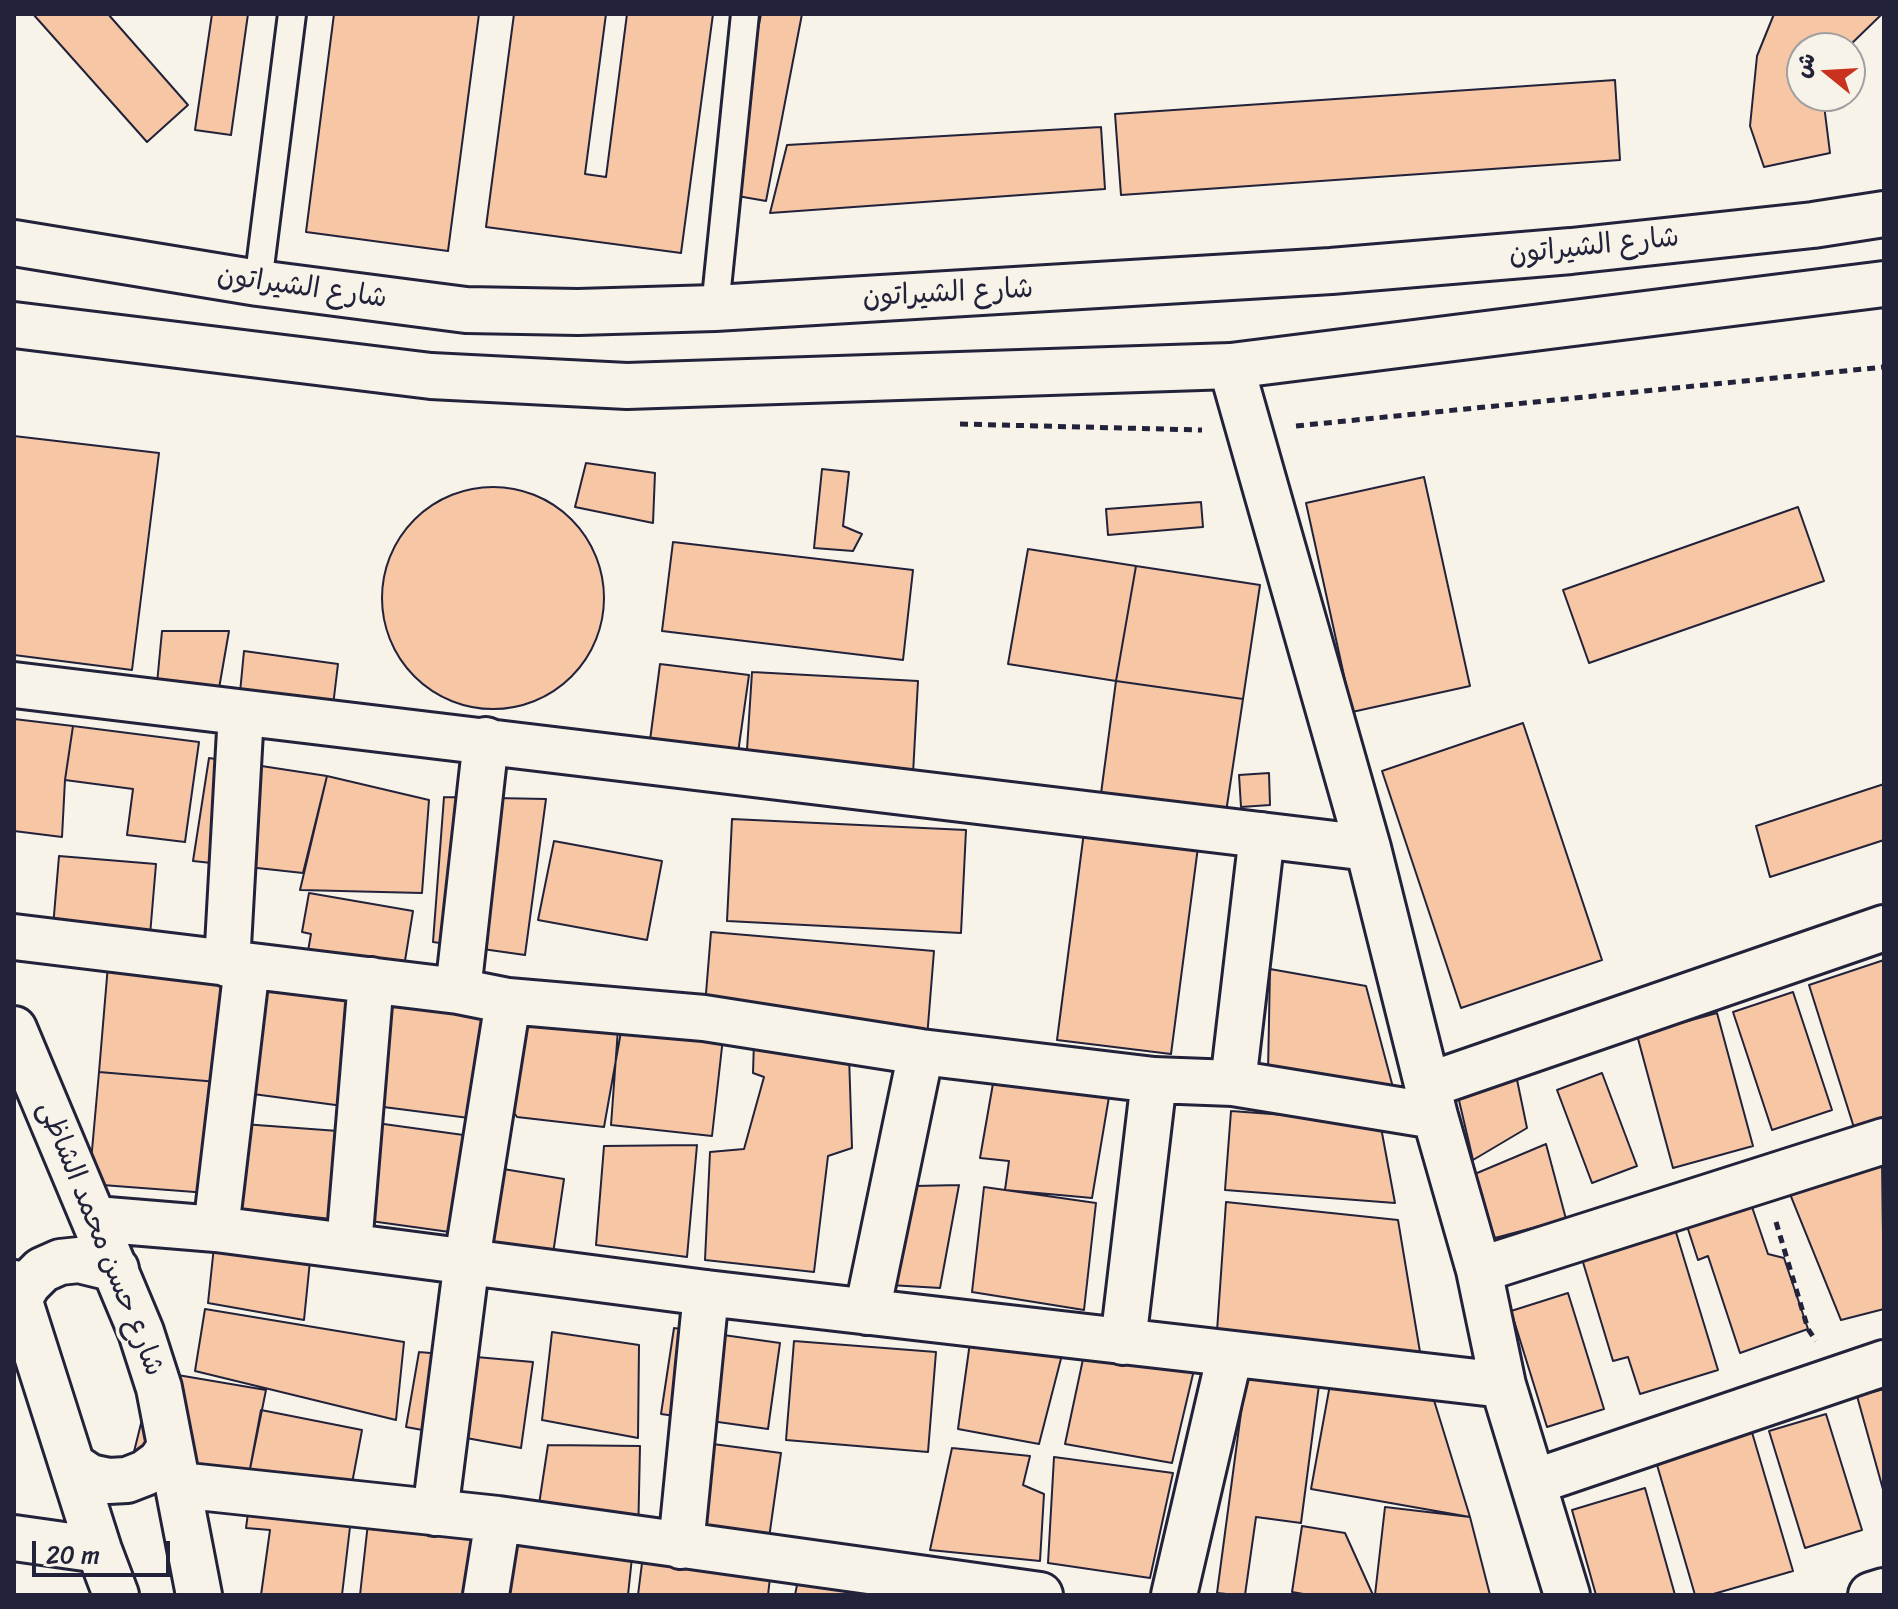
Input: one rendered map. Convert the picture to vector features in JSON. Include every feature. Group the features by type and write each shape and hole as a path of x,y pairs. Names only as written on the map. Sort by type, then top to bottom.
{"street":[{"name":"شارع الشيراتون","path":"14,243 258,283 466,310 578,312 715,308 1361,268 1571,251 1813,225 1884,214"},
{"path":"21,330 333,366 543,383 627,386 1231,366 1884,284"},
{"path":"1231,366 1368,848 1479,1270 1503,1385 1567,1595"},
{"path":"14,685 1368,848"},
{"path":"216,1229 237,965 241,713"},
{"path":"458,991 486,740"},
{"path":"1233,1083 1262,835"},
{"path":"14,937 458,991 508,1001 704,1018 921,1052 1154,1080 1233,1083 1432,1100 1884,928"},
{"path":"349,1246 371,980"},
{"path":"435,1513 467,1260 508,1001"},
{"name":"شارع حسن محمد الشاظى","path":"14,1029 116,1269 154,1371 199,1595"},
{"path":"867,1312 921,1052"},
{"path":"1123,1342 1154,1080"},
{"path":"1479,1270 1884,1141"},
{"path":"95,1219 216,1229 706,1293 1503,1385"},
{"path":"116,1269 79,1260 60,1262 42,1270 16,1292 116,1595"},
{"path":"681,1546 706,1293"},
{"path":"1174,1595 1230,1354"},
{"path":"1534,1482 1884,1363"},
{"path":"75,1467 90,1477 108,1481 127,1480 145,1473 160,1462 435,1513 498,1519 1040,1595"},
{"path":"486,1595 498,1519"},
{"path":"14,1538 99,1550"},
{"path":"1871,1595 1884,1591"}],"lane":[{"path":"258,283 292,14"},
{"path":"715,308 745,14"}],"path":[{"path":"1763,1179 1808,1329 1839,1378"}],"building":[{"path":"33,14 108,14 188,105 147,142"},
{"path":"212,14 248,14 231,135 195,130"},
{"path":"334,14 479,14 448,251 306,232"},
{"path":"514,14 606,14 585,174 606,177 627,14 713,14 681,253 486,227"},
{"path":"761,14 802,14 766,201 726,194"},
{"path":"1774,14 1882,14 1863,32 1786,32 1786,112 1825,112 1830,153 1764,167 1750,126 1757,56"},
{"path":"1615,80 1620,160 1121,195 1115,114"},
{"path":"1101,127 1105,189 770,213 787,145"},
{"path":"14,436 159,453 132,670 14,655"},
{"path":"586,463 655,473 653,523 575,507"},
{"path":"822,469 849,472 843,526 862,534 853,551 814,548"},
{"path":"1424,477 1470,686 1352,712 1306,503"},
{"path":"493,487 536,495 572,519 596,555 604,598 596,641 572,677 536,701 493,709 450,701 414,677 390,641 382,598 390,555 414,519 450,495"},
{"path":"1201,502 1203,527 1108,535 1106,509"},
{"path":"1798,507 1824,581 1589,663 1563,590"},
{"path":"673,542 913,570 903,660 662,631"},
{"path":"1028,549 1136,566 1116,681 1008,664"},
{"path":"1136,566 1260,585 1243,699 1116,681"},
{"path":"162,631 229,631 217,700 156,694"},
{"path":"244,651 338,664 332,714 239,703"},
{"path":"660,664 749,675 737,760 649,748"},
{"path":"752,672 918,681 913,774 746,765"},
{"path":"1116,681 1243,699 1225,819 1100,801"},
{"path":"14,719 73,726 65,780 62,837 14,831"},
{"path":"1523,723 1602,960 1461,1008 1382,771"},
{"path":"73,726 199,742 185,842 127,835 133,789 65,780"},
{"path":"209,758 327,776 303,873 193,861"},
{"path":"1269,773 1270,805 1241,807 1239,775"},
{"path":"327,776 429,800 422,893 300,890"},
{"path":"1884,784 1884,840 1770,877 1756,826"},
{"path":"444,797 546,799 525,955 433,942"},
{"path":"732,819 966,830 961,933 727,921"},
{"path":"1084,832 1198,847 1171,1054 1057,1040"},
{"path":"554,841 662,861 647,940 538,920"},
{"path":"59,856 156,864 149,947 52,939"},
{"path":"309,893 413,911 404,967 308,951 311,934 302,932"},
{"path":"711,932 934,951 927,1038 704,1018"},
{"path":"1884,960 1884,1125 1856,1134 1809,985"},
{"path":"108,965 227,974 218,1082 99,1072"},
{"path":"1270,969 1366,986 1395,1095 1268,1072"},
{"path":"251,983 357,996 343,1106 253,1094"},
{"path":"1793,992 1832,1110 1772,1130 1733,1012"},
{"path":"381,998 484,1012 469,1118 368,1105"},
{"path":"508,1012 622,1026 604,1127 517,1117 498,1090"},
{"path":"1717,1013 1753,1146 1673,1168 1637,1035"},
{"path":"618,1029 723,1038 712,1136 611,1125"},
{"path":"754,1041 849,1055 852,1148 828,1156 814,1272 705,1260 710,1152 744,1149 764,1077 753,1073"},
{"path":"1515,1070 1527,1128 1473,1160 1457,1092"},
{"path":"99,1072 218,1082 208,1193 89,1184"},
{"path":"995,1072 1110,1091 1092,1198 1005,1190 1009,1161 980,1158"},
{"path":"1602,1073 1637,1166 1592,1183 1557,1090"},
{"path":"1231,1111 1380,1122 1395,1203 1225,1190"},
{"path":"369,1122 478,1137 464,1234 356,1219"},
{"path":"243,1124 338,1131 331,1219 232,1208"},
{"path":"1546,1144 1566,1219 1495,1238 1470,1176"},
{"path":"697,1145 687,1257 596,1245 604,1146"},
{"path":"1882,1159 1884,1309 1841,1320 1788,1189"},
{"path":"485,1166 564,1179 553,1254 474,1243"},
{"path":"959,1185 940,1288 873,1284 871,1187"},
{"path":"984,1187 1096,1203 1084,1310 972,1292"},
{"path":"1226,1202 1398,1220 1420,1352 1217,1331"},
{"path":"1751,1204 1768,1254 1784,1258 1808,1329 1740,1353 1708,1256 1698,1260 1687,1226"},
{"path":"1675,1229 1718,1370 1640,1394 1628,1357 1613,1361 1582,1259"},
{"path":"215,1237 311,1251 304,1320 208,1303"},
{"path":"1568,1293 1604,1409 1547,1427 1511,1311"},
{"path":"205,1309 404,1342 396,1420 195,1371"},
{"path":"674,1328 780,1343 768,1429 661,1414"},
{"path":"552,1332 639,1345 638,1438 542,1420"},
{"path":"971,1335 1064,1347 1039,1444 958,1429"},
{"path":"794,1341 936,1352 928,1452 786,1440"},
{"path":"1086,1345 1197,1357 1172,1463 1065,1444"},
{"path":"419,1352 533,1362 521,1448 406,1427"},
{"path":"154,1371 266,1390 249,1474 127,1480"},
{"path":"1246,1375 1319,1385 1301,1523 1256,1517 1245,1595 1236,1595 1217,1593"},
{"path":"1331,1379 1433,1397 1470,1517 1311,1489"},
{"path":"1884,1389 1884,1493 1857,1396"},
{"path":"261,1410 362,1430 350,1494 249,1474"},
{"path":"1826,1414 1862,1530 1805,1548 1769,1431"},
{"path":"1751,1429 1793,1571 1710,1595 1695,1595 1655,1458"},
{"path":"675,1439 781,1453 768,1545 662,1530"},
{"path":"548,1445 640,1446 638,1540 538,1511"},
{"path":"952,1448 1030,1456 1023,1485 1044,1494 1040,1561 930,1550"},
{"path":"1054,1457 1173,1473 1150,1578 1048,1563"},
{"path":"1645,1488 1675,1595 1596,1595 1572,1510"},
{"path":"250,1498 352,1510 342,1595 261,1595 270,1530 246,1528"},
{"path":"1385,1507 1470,1517 1490,1595 1375,1595"},
{"path":"368,1523 475,1534 468,1595 360,1595"},
{"path":"1302,1526 1345,1533 1373,1595 1292,1592"},
{"path":"512,1533 633,1548 628,1595 504,1595"},
{"path":"642,1563 770,1578 768,1595 638,1595"},
{"path":"801,1565 893,1595 795,1595"}]}
